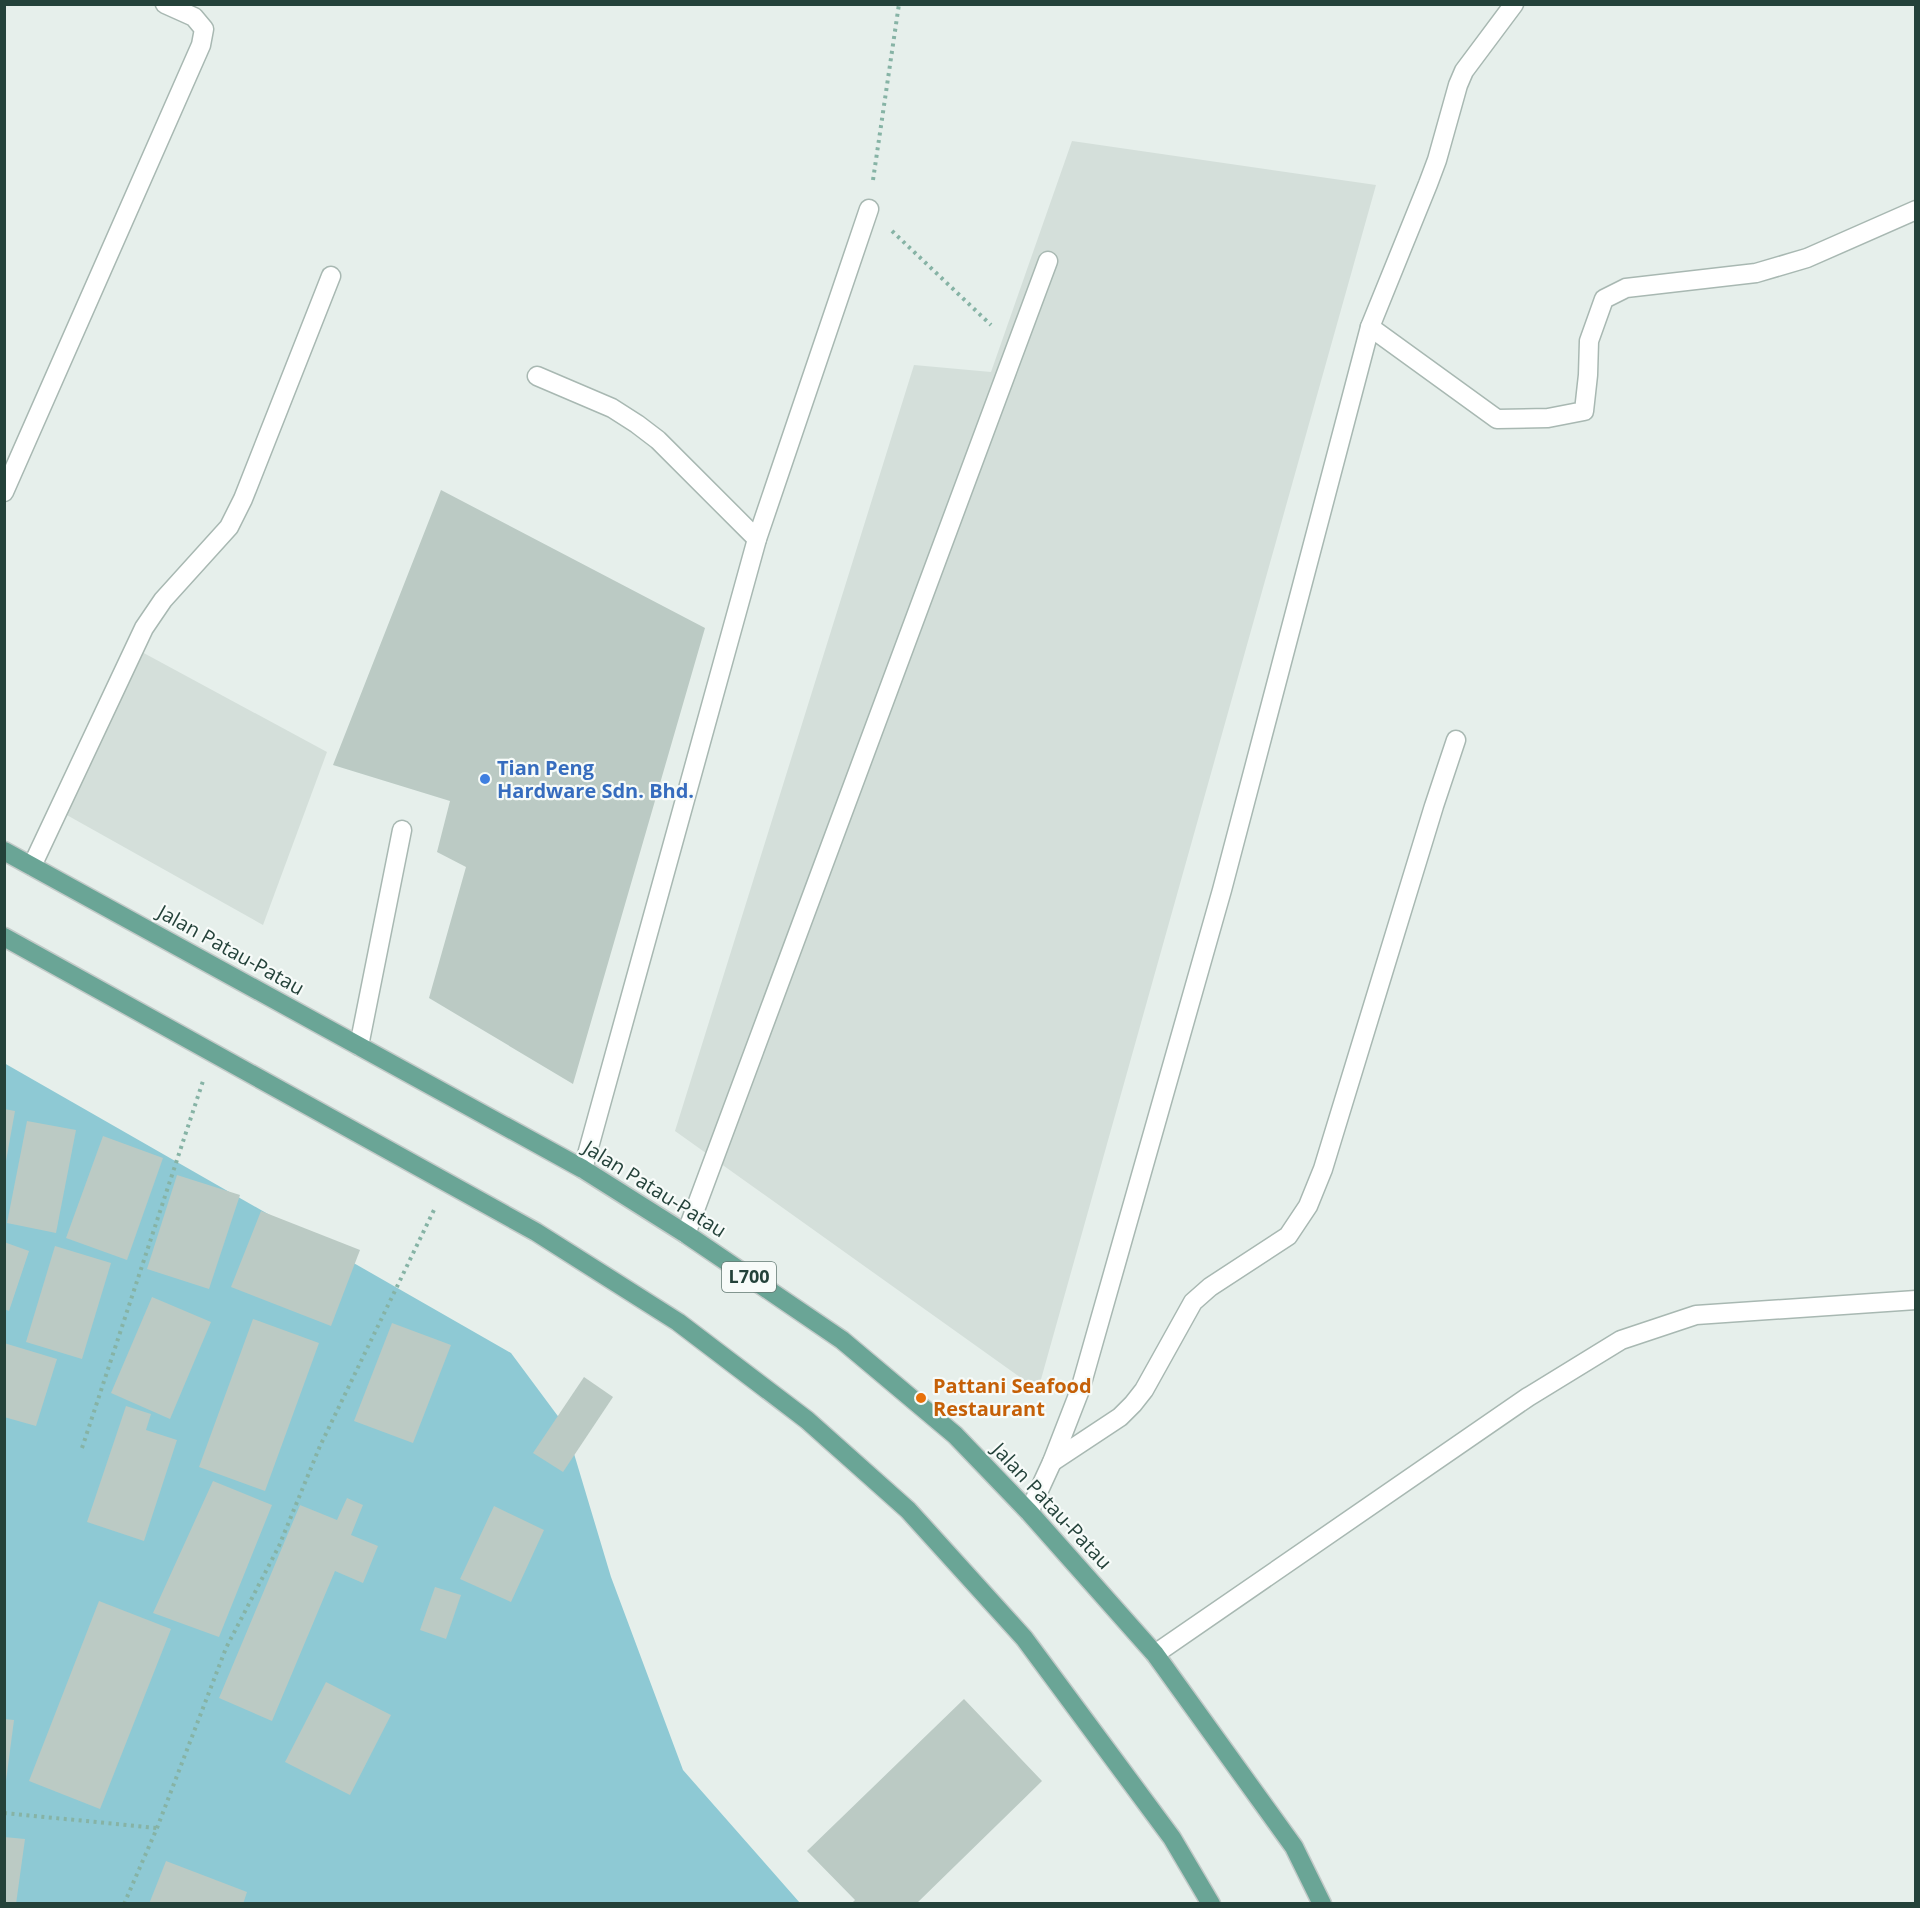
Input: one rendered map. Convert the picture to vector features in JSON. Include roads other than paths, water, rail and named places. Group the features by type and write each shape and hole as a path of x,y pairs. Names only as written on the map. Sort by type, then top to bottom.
{"main road":[{"name":"Jalan Patau-Patau","path":"4,851 583,1169 686,1234 842,1340 955,1435 1029,1512 1155,1654 1294,1847 1322,1904"},
{"path":"4,937 536,1232 678,1322 807,1420 908,1510 1024,1638 1172,1838 1211,1904"}],"street":[{"path":"4,492 201,45 204,29 194,17 165,4"},
{"path":"1029,1512 1053,1461 1080,1390 1215,912 1370,327 1434,168 1464,71 1514,4"},
{"path":"583,1169 757,539 869,209"},
{"path":"1370,327 1497,419 1548,418 1584,411 1589,340 1604,299 1626,288 1756,273 1807,258 1916,210"},
{"path":"686,1234 1048,261"},
{"path":"32,866 144,628 163,600 229,527 234,518 331,276"},
{"path":"537,376 612,408 637,424 658,440 757,539"},
{"path":"1053,1461 1120,1418 1143,1390 1193,1302 1210,1287 1288,1236 1308,1206 1323,1169 1456,740"},
{"path":"359,1046 402,830"},
{"path":"1155,1654 1528,1397 1621,1340 1696,1315 1916,1300"}],"water":[{"path":"4,1063 511,1353 566,1427 611,1577 683,1770 800,1903 5,1903"}],"place":[{"name":"Tian Peng Hardware Sdn. Bhd.","path":"485,779"},
{"name":"Pattani Seafood Restaurant","path":"921,1398"}]}
